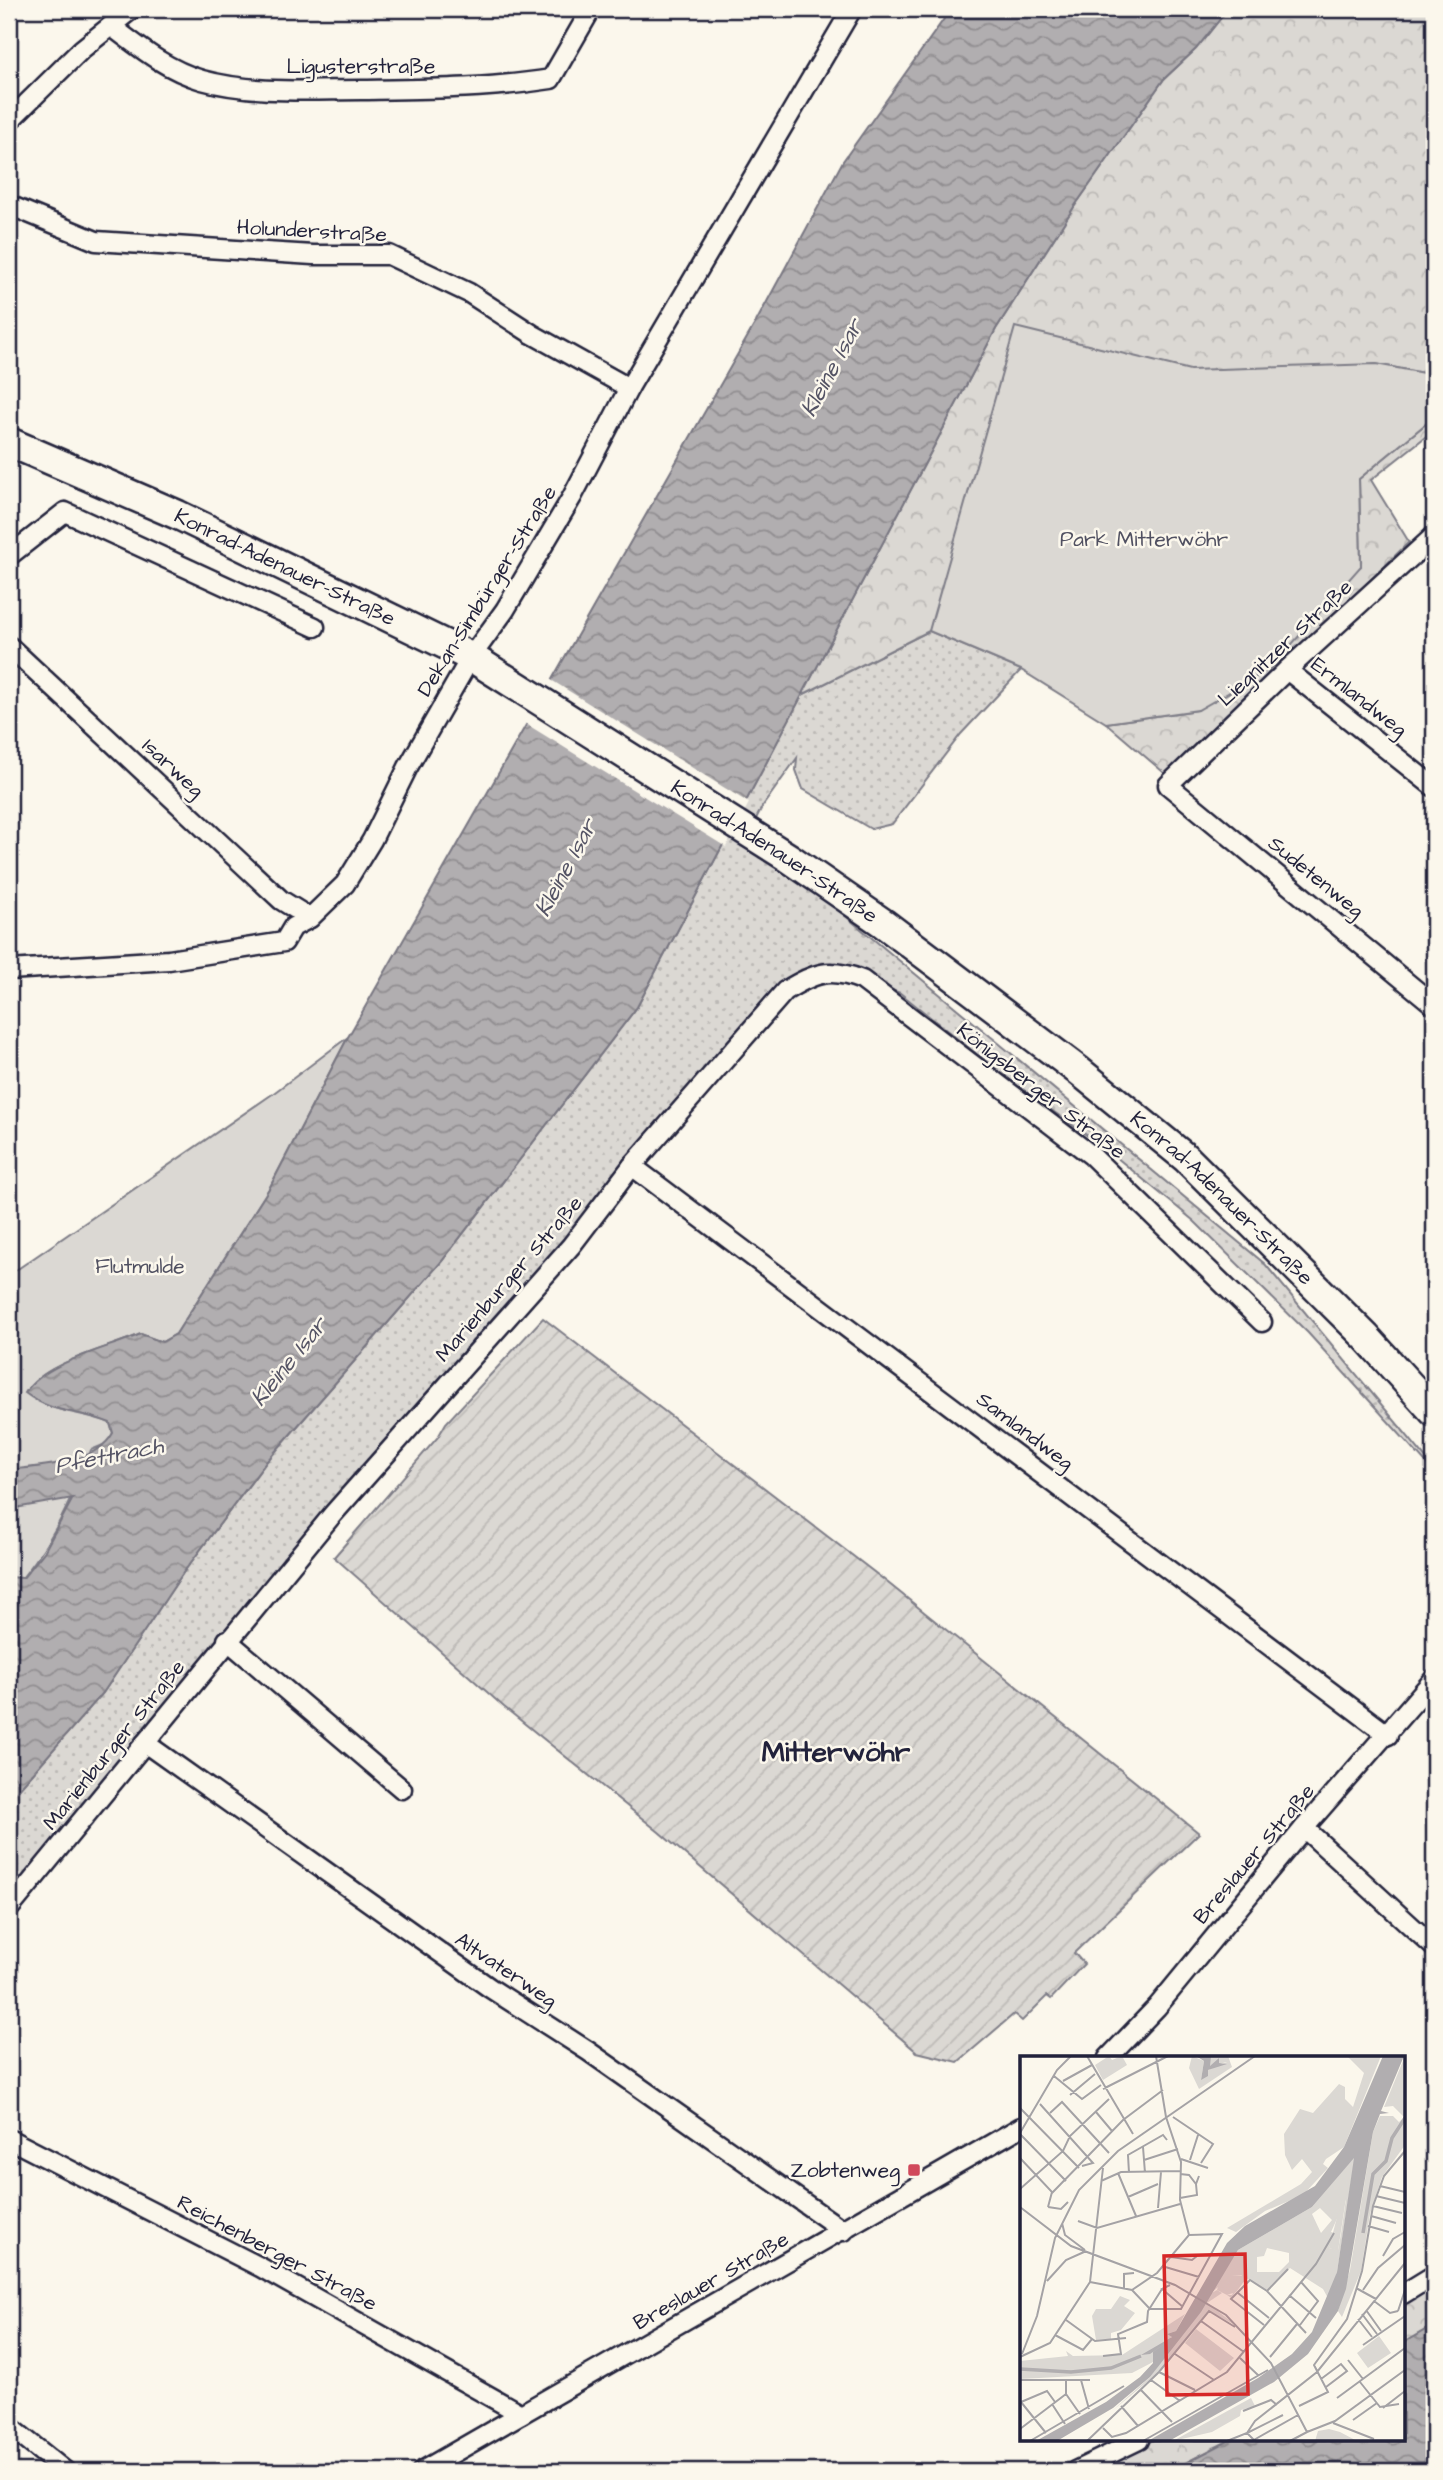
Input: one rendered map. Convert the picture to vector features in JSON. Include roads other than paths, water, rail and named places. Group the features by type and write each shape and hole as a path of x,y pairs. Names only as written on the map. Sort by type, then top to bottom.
{"main road":[{"name":"Konrad-Adenauer-Straße","path":"9,442 178,515 481,662 789,858 883,923 1079,1071 1187,1159 1366,1337 1434,1412"}],"street":[{"path":"9,121 82,49 132,9"},
{"name":"Dekan-Simbürger-Straße","path":"9,970 169,960 284,943 293,927 310,918 345,884 481,662 505,610 566,508 629,388 852,9"},
{"name":"Ligusterstraße","path":"111,26 169,68 203,81 254,88 318,90 496,88 551,79 589,13"},
{"name":"Holunderstraße","path":"9,205 96,241 301,254 389,254 468,293 532,334 629,388"},
{"path":"9,556 65,512 315,627"},
{"name":"Liegnitzer Straße","path":"1168,785 1287,670 1434,536"},
{"name":"Isarweg","path":"9,646 281,900 310,918"},
{"name":"Ermlandweg","path":"1287,670 1434,787"},
{"name":"Sudetenweg","path":"1168,785 1434,1005"},
{"name":"Marienburger Straße","path":"9,1909 333,1514 571,1246 632,1166 785,991 809,976 839,971"},
{"name":"Königsberger Straße","path":"839,971 862,980 1091,1155 1262,1322"},
{"name":"Samlandweg","path":"632,1166 1388,1735"},
{"path":"227,1640 402,1789"},
{"name":"Breslauer Straße","path":"1110,2056 1157,2007 1304,1828 1388,1735 1434,1679"},
{"name":"Altvaterweg","path":"145,1743 490,1988 588,2051 844,2231"},
{"path":"1304,1828 1434,1947"},
{"name":"Breslauer Straße","path":"422,2471 1020,2128"},
{"name":"Reichenberger Straße","path":"9,2138 260,2267 521,2414"},
{"path":"1404,2293 1434,2275"},
{"path":"9,2426 65,2471"},
{"path":"1075,2471 1135,2442"}],"water":[{"path":"951,9 1228,9 1196,49 1164,79 1074,207 996,329 637,1007 442,1261 267,1461 183,1573 103,1693 9,1800 9,1577 23,1578 44,1552 73,1498 9,1509 9,1470 67,1462 94,1451 113,1433 110,1423 46,1405 25,1393 46,1373 77,1358 141,1334 162,1342 176,1334 270,1187 348,1037 756,322 843,161"},
{"path":"1434,2325 1434,2471 1170,2471 1226,2442 1404,2442 1404,2342"}],"place":[{"name":"Zobtenweg","path":"914,2170"}],"district":[{"name":"Mitterwöhr","path":"836,1752"}],"water label":[{"name":"Kleine Isar","path":"832,368"},
{"name":"Kleine Isar","path":"566,868"},
{"name":"Kleine Isar","path":"289,1362"},
{"name":"Pfettrach","path":"109,1456"}],"park label":[{"name":"Park Mitterwöhr","path":"1144,539"},
{"name":"Flutmulde","path":"140,1266"}]}
